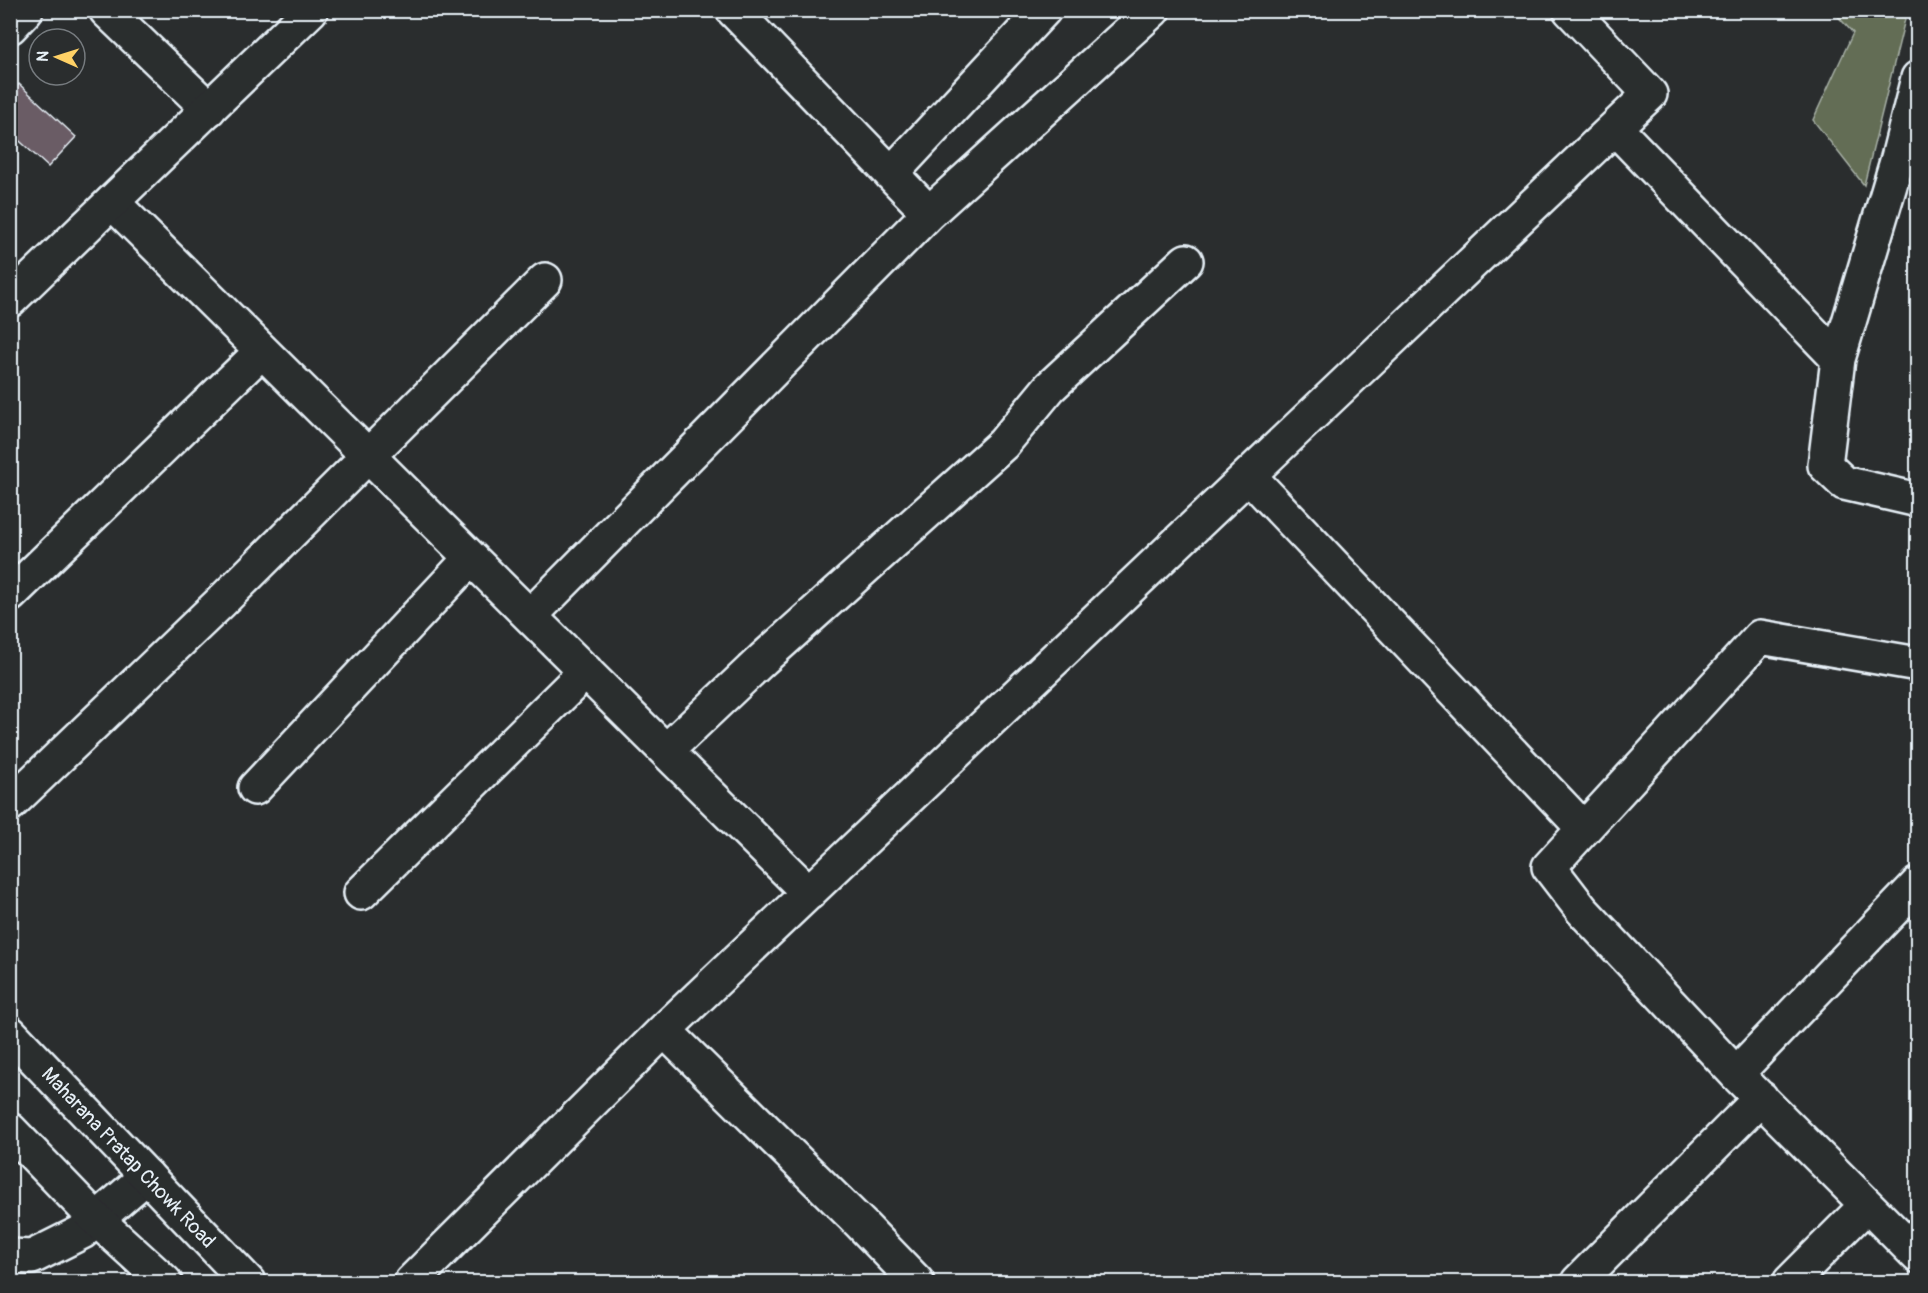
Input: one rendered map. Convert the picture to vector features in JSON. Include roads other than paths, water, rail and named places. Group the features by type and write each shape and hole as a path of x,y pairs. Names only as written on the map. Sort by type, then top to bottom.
{"street":[{"path":"10,27 26,10"},
{"path":"106,10 209,109"},
{"path":"10,300 311,10"},
{"path":"733,10 929,213"},
{"path":"891,174 1044,10"},
{"path":"530,616 929,213 1153,10"},
{"path":"411,1282 664,1030 1650,94 1570,10"},
{"path":"1917,78 1898,158 1838,359 1825,465 1844,483 1917,500"},
{"path":"1615,128 1838,359"},
{"path":"112,202 809,893"},
{"path":"666,750 763,659 1004,444 1050,387 1186,261"},
{"path":"10,804 221,602 545,280"},
{"path":"10,595 262,351"},
{"path":"1249,476 1584,829"},
{"path":"255,788 471,558"},
{"path":"1917,664 1760,637 1549,867 1582,910 1736,1074 1917,1256"},
{"path":"361,893 586,671"},
{"path":"1736,1074 1917,884"},
{"path":"664,1030 917,1282"},
{"name":"Maharana Pratap Chowk Road","path":"10,1033 248,1282"},
{"path":"1578,1282 1761,1098"},
{"path":"10,1130 96,1219 165,1282"},
{"path":"10,1256 32,1257 82,1232 147,1176"},
{"path":"1790,1282 1868,1205"}]}
